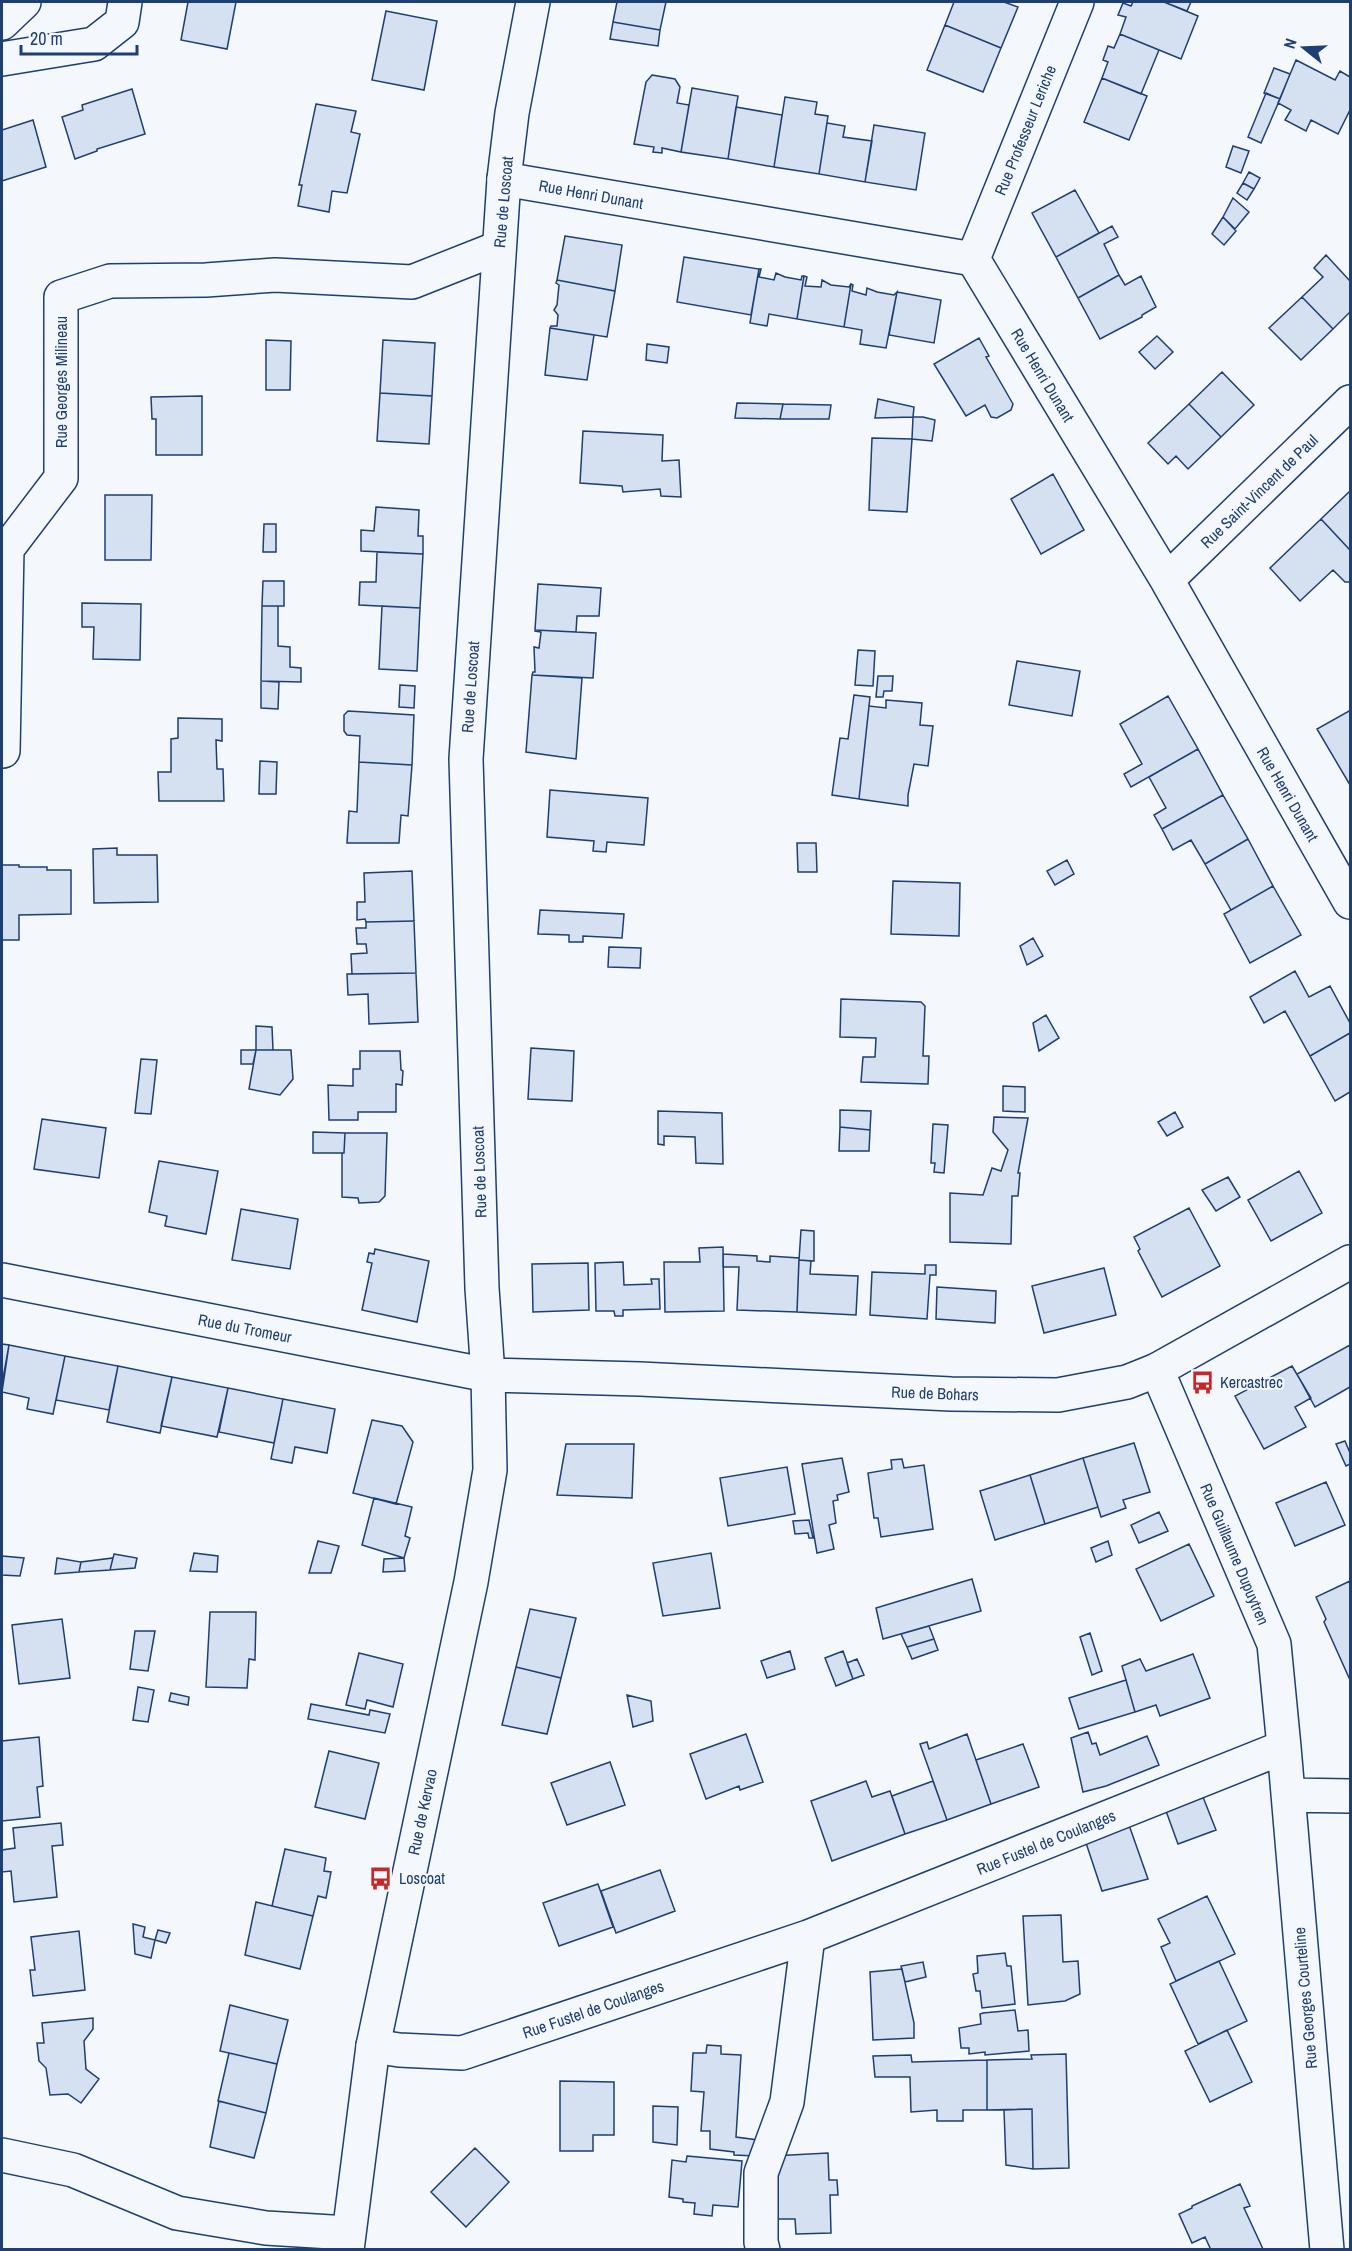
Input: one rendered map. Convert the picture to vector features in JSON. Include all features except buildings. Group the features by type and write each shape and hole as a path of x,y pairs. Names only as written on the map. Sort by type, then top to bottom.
{"street":[{"path":"2,23 24,2"},
{"path":"2,59 94,44 122,22 125,2"},
{"name":"Rue de Loscoat","path":"488,1375 482,1288 466,759 504,179 512,113 533,2"},
{"name":"Rue Professeur Leriche","path":"973,259 1077,2"},
{"name":"Rue Henri Dunant","path":"504,179 973,259 1341,863 1350,902"},
{"name":"Rue Georges Milineau","path":"3,751 7,549 61,478 61,297 110,281 206,280 275,275 412,282 498,248"},
{"name":"Rue Saint-Vincent de Paul","path":"1167,580 1350,402"},
{"name":"Rue de Bohars","path":"488,1375 951,1394 1058,1395 1127,1382 1157,1370 1350,1262"},
{"name":"Rue du Tromeur","path":"2,1280 488,1375"},
{"name":"Rue Guillaume Dupuytren","path":"1157,1370 1274,1644 1284,1747"},
{"name":"Rue de Kervao","path":"348,2241 373,2046 471,1582 490,1470 488,1375"},
{"name":"Rue Georges Courteline","path":"1284,1747 1327,2250"},
{"name":"Rue Fustel de Coulanges","path":"373,2046 399,2050 462,2053 808,1936 1284,1747"},
{"path":"1288,1795 1350,1796"},
{"path":"763,2250 761,2173 787,2102 808,1936"},
{"path":"2,2155 72,2170 177,2213 348,2241"}],"place":[{"name":"Kercastrec","path":"1202,1382"},
{"name":"Loscoat","path":"381,1878"}]}
